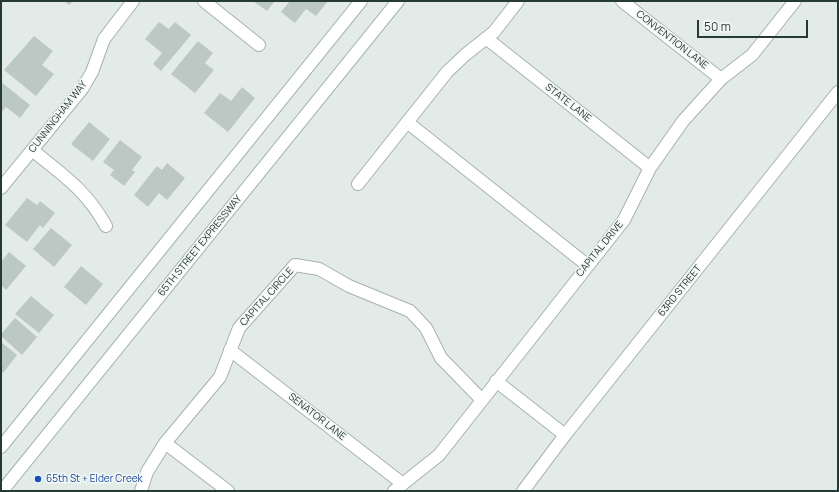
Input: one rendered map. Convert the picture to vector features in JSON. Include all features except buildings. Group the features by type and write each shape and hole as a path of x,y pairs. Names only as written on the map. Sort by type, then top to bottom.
{"street":[{"name":"CUNNINGHAM WAY","path":"1,188 82,89 92,72 104,39 134,1"},
{"path":"204,1 260,45"},
{"path":"1,447 361,1"},
{"name":"65TH STREET EXPRESSWAY","path":"2,491 398,1"},
{"path":"358,184 447,72 494,32 518,1"},
{"name":"CONVENTION LANE","path":"622,1 721,79"},
{"name":"CAPITAL DRIVE","path":"399,487 439,455 630,210 650,168 683,121 721,79 752,56 795,1"},
{"name":"STATE LANE","path":"486,38 650,168"},
{"name":"63RD STREET","path":"523,491 565,435 838,92"},
{"path":"407,122 587,264"},
{"path":"32,150 83,191 95,206 106,226"},
{"name":"CAPITAL CIRCLE","path":"141,491 146,472 165,442 220,377 239,328 295,265 319,268 349,286 410,311 426,328 441,358 482,400"},
{"name":"SENATOR LANE","path":"230,350 399,487"},
{"path":"496,381 565,435"},
{"path":"165,442 228,491"}],"place":[{"name":"65th St + Elder Creek","path":"38,479"}]}
